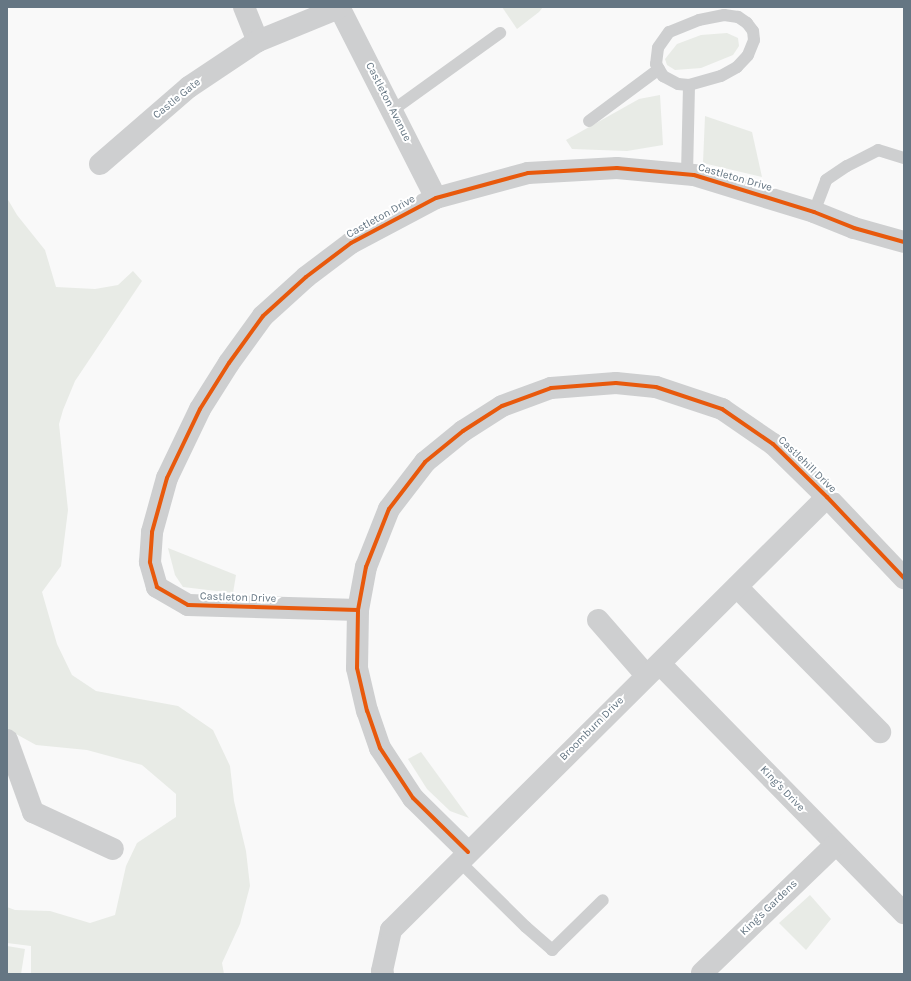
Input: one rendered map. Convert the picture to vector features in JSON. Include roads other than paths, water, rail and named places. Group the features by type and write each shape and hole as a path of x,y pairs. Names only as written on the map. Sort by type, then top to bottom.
{"street":[{"path":"244,7 258,41"},
{"name":"Castle Gate","path":"100,164 189,87 258,41 339,7"},
{"name":"Castleton Avenue","path":"339,7 393,110 436,198"},
{"name":"Castleton Drive","path":"358,610 188,605 157,588 150,562 152,532 167,478 200,409 229,363 264,316 306,277 352,243 436,198 528,173 617,168 687,174 814,212 854,228 904,242"},
{"name":"Castlehill Drive","path":"464,857 412,798 380,748 367,711 357,668 358,610 366,567 389,509 425,462 463,431 502,406 551,388 616,383 656,387 722,409 773,444 827,497 904,578"},
{"name":"Broomburn Drive","path":"384,974 382,971 391,930 827,497"},
{"path":"737,587 880,732"},
{"name":"King's Drive","path":"598,620 653,670 836,844 904,913"},
{"path":"7,740 33,812 113,849"},
{"name":"King's Gardens","path":"702,973 836,844"}],"lane":[{"path":"739,12 753,31 754,40 748,55 737,67 721,76 689,85 678,84 663,76 656,64 658,48 669,32 699,20 739,12"},
{"path":"393,110 500,33"},
{"path":"589,121 659,70"},
{"path":"687,174 689,85"},
{"path":"814,212 826,180 847,166 878,150 904,158"},
{"path":"464,857 526,927 552,950 603,900"}]}
